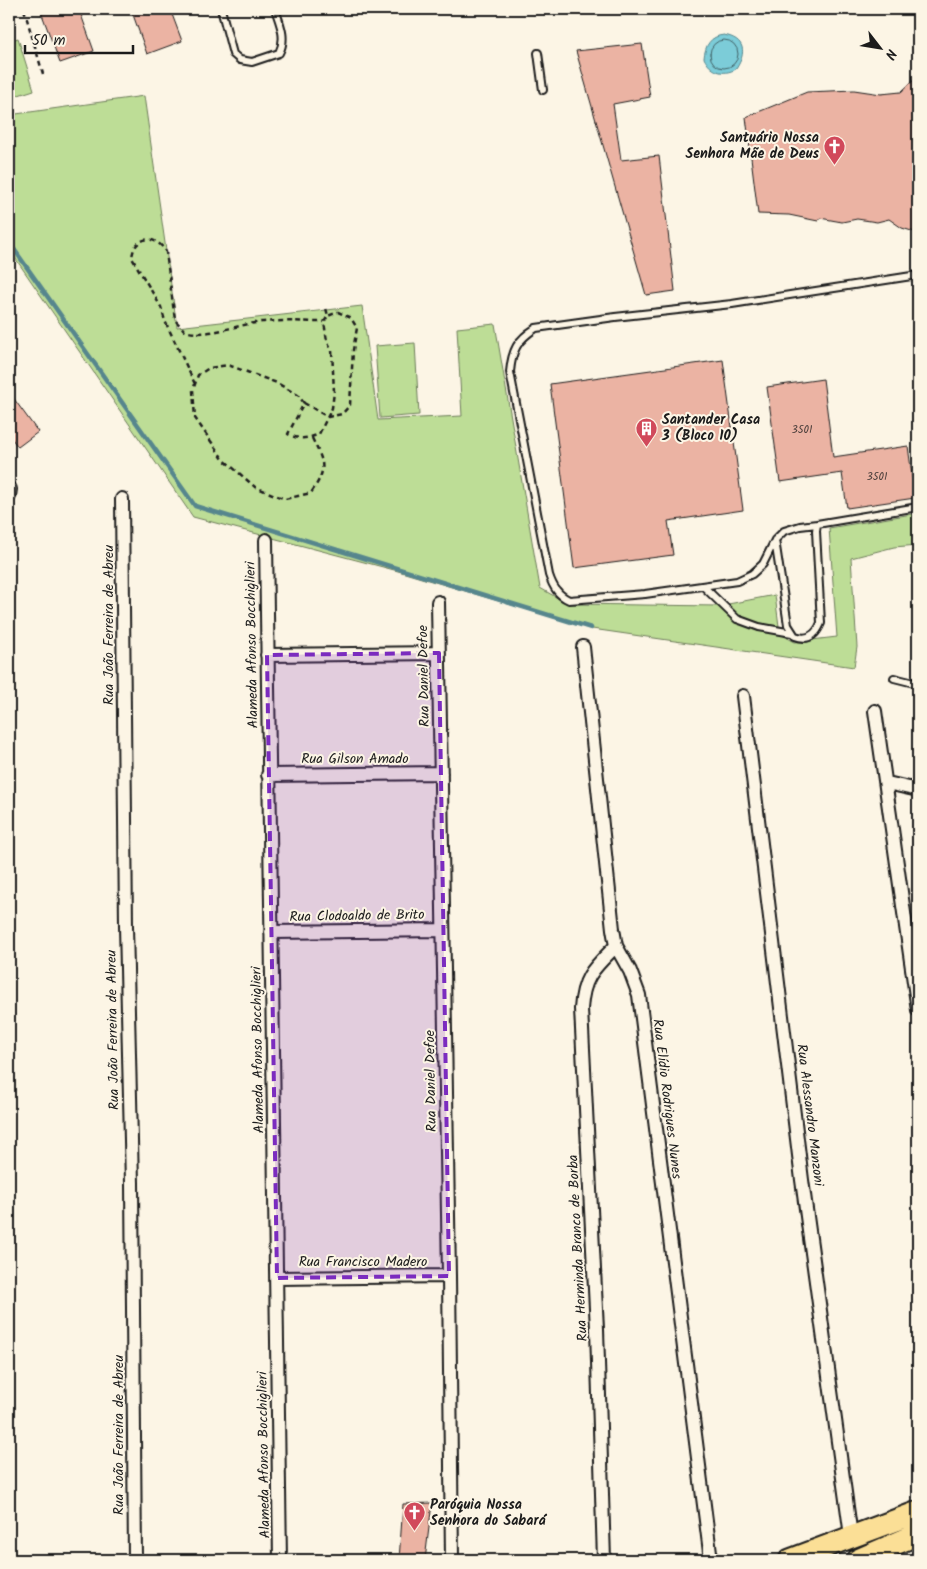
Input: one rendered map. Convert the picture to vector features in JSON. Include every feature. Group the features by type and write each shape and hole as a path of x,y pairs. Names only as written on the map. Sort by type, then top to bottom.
{"main road":[{"path":"790,1560 918,1512"},
{"path":"858,1560 912,1539"}],"street":[{"name":"Rua João Ferreira de Abreu","path":"122,499 135,1560"},
{"name":"Alameda Afonso Bocchiglieri","path":"266,540 280,1560"},
{"name":"Rua Daniel Defoe","path":"438,602 452,1560"},
{"name":"Rua Elídio Rodrigues Nunes","path":"583,647 613,929 616,946 630,970 639,995 711,1560"},
{"path":"267,655 439,653"},
{"name":"Rua Alessandro Manzoni","path":"743,696 802,1180 850,1536"},
{"path":"875,711 887,783 918,1010"},
{"name":"Rua Gilson Amado","path":"268,775 441,773"},
{"path":"887,783 918,790"},
{"name":"Rua Clodoaldo de Brito","path":"271,932 443,930"},
{"name":"Rua Herminda Branco de Borba","path":"604,1560 597,1329 581,1009 583,987 588,977 616,946"},
{"name":"Rua Francisco Madero","path":"277,1278 449,1276"}],"lane":[{"path":"221,9 233,54 240,60 252,62 279,53 283,45 283,34 275,9"},
{"path":"538,53 543,90"},
{"path":"918,275 732,304 536,328 524,336 515,346 510,372 549,575 552,585 558,593 569,600 645,594 737,581 752,574 763,564 775,540 784,531 800,526 918,507"},
{"path":"703,586 737,619 759,627 792,633 800,638 812,636 818,632 821,623 817,524"},
{"path":"775,540 788,625 792,633"},
{"path":"894,678 918,684"}],"path":[{"path":"24,9 43,74"},
{"path":"195,384 164,321 161,307 132,258 133,249 143,239 162,245 166,252 175,320 185,331 202,332 267,322 324,322"},
{"path":"326,308 328,316"},
{"path":"304,403 288,434 296,439 312,438 319,434 328,417 332,408 334,392 333,358 324,322 328,316 338,312 351,318 357,328 353,350 350,405 342,414 328,417 304,403 298,394 277,383 228,365 209,368 198,375 193,390 196,418 223,460 255,487 285,499 312,493 321,479 323,462 312,438"}],"highlighted area":[{"path":"439,653 449,1276 277,1278 267,655"}],"green space":[{"path":"18,38 34,90 9,98 9,41"},
{"path":"144,96 177,327 362,306 378,420 462,416 457,328 495,324 540,588 568,604 718,606 775,595 780,634 795,642 837,637 829,528 918,513 918,545 894,547 851,558 857,647 854,667 592,629 398,571 193,517 9,249 9,115"},
{"path":"415,343 419,415 380,418 375,346"}],"water":[{"path":"724,35 740,43 743,52 736,69 722,72 710,67 704,58 709,42 715,37"}],"building":[{"path":"40,9 79,9 94,51 60,63"},
{"path":"131,9 170,9 182,41 147,54"},
{"path":"642,44 650,97 613,104 621,160 659,156 675,291 646,295 576,51"},
{"name":"Santuário Nossa Senhora Mãe de Deus","path":"918,76 918,233 902,228 889,219 877,222 857,219 842,222 820,218 818,221 789,215 758,214 746,117 807,92 854,90 881,94 901,92"},
{"name":"Santander Casa 3 (Bloco 10)","path":"723,360 743,510 668,521 673,555 574,568 550,384"},
{"path":"823,379 833,457 908,446 915,498 847,508 842,473 780,482 767,387"},
{"path":"9,392 38,432 18,447 9,435"},
{"name":"Paróquia Nossa Senhora do Sabará","path":"432,1503 425,1560 399,1560 403,1504"}],"waterway":[{"path":"9,242 195,506 591,628"}],"place":[{"name":"Santuário Nossa Senhora Mãe de Deus","path":"835,165"},
{"name":"Santander Casa 3 (Bloco 10)","path":"646,447"},
{"name":"Paróquia Nossa Senhora do Sabará","path":"414,1532"}]}
